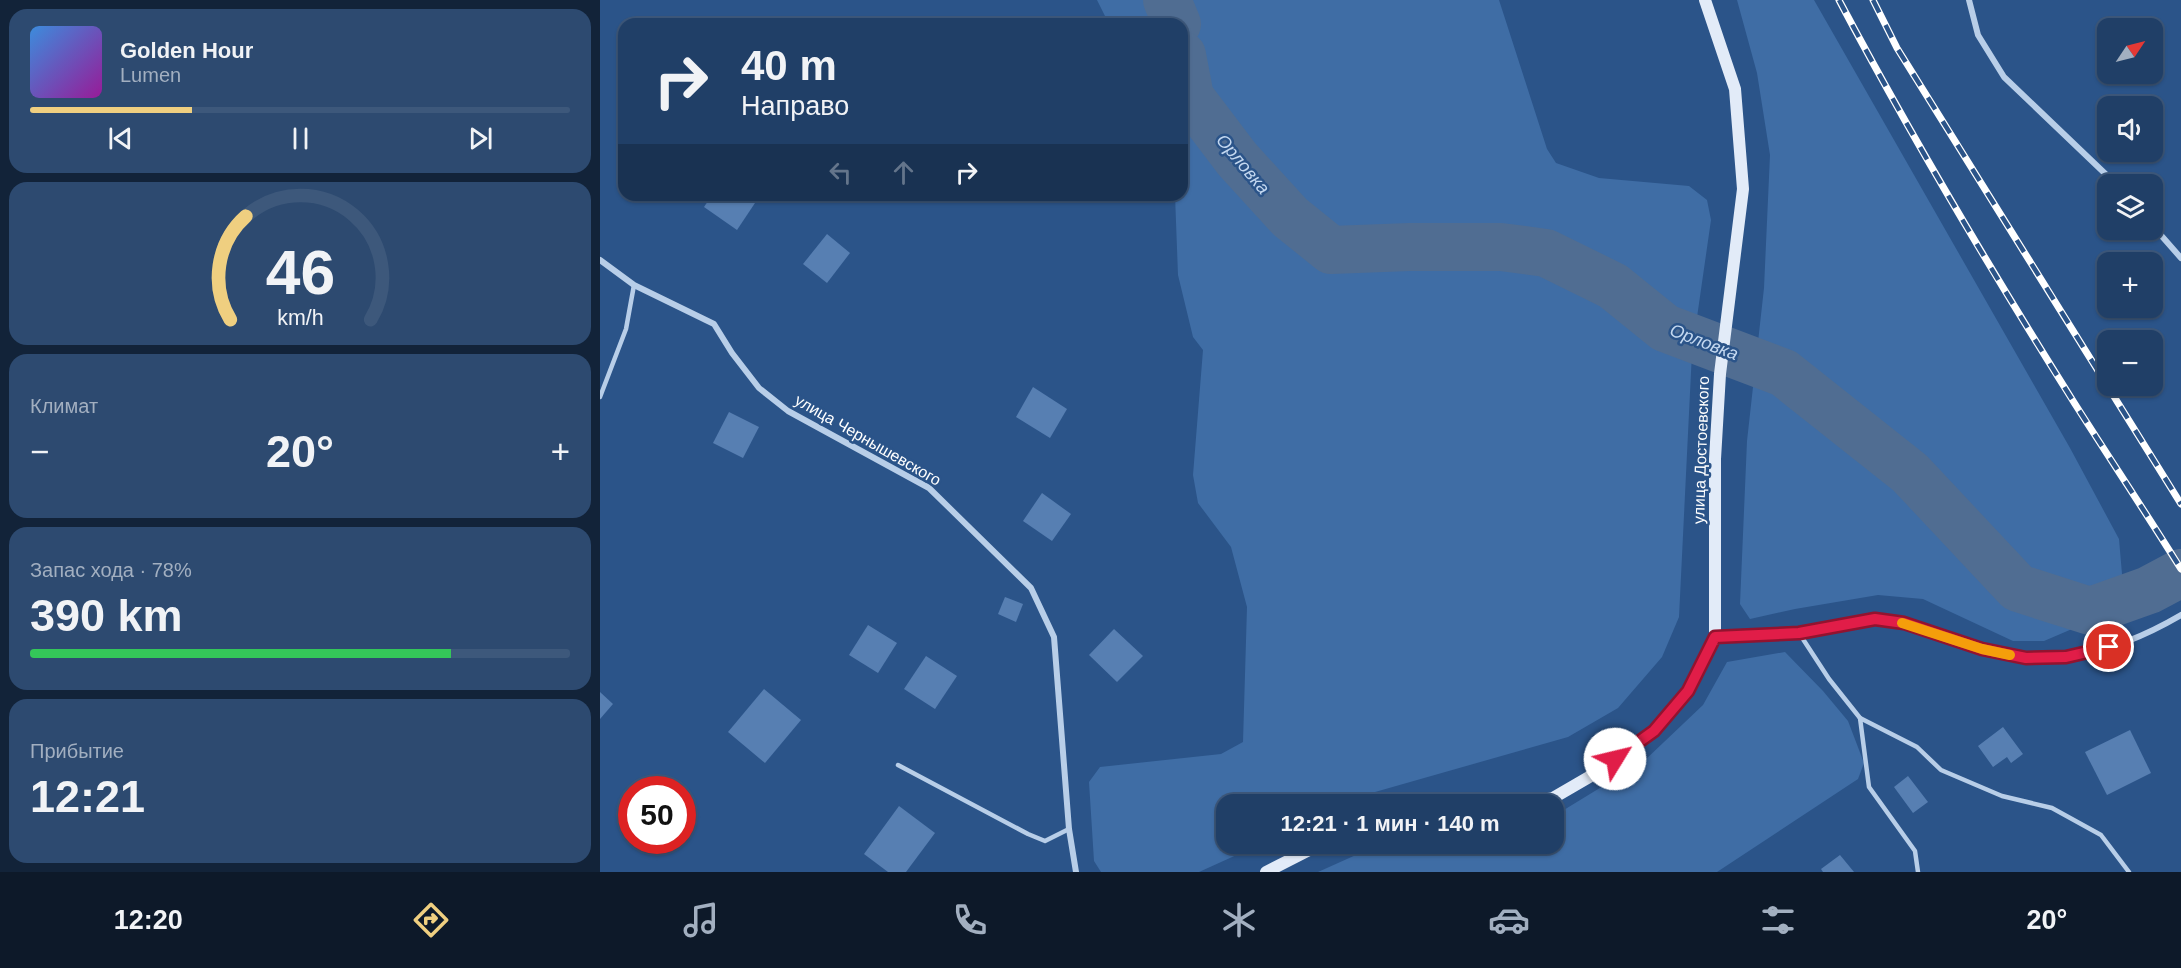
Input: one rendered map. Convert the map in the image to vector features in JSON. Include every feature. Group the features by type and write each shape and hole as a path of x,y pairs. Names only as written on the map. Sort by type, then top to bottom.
{"main road":[{"name":"улица Достоевского","path":"1560,794 1596,773 1654,731 1688,691 1715,637 1715,459 1720,374 1743,189 1735,89 1705,0"},
{"path":"1266,872 1301,854"}],"street":[{"path":"1970,0 1978,35 2004,77 2106,174"},
{"path":"2163,238 2181,258"},
{"name":"улица Чернышевского","path":"600,261 634,285 714,324 732,353 759,388 788,411 929,488 1031,588 1054,637 1069,829 1076,872"},
{"path":"1715,637 1799,633 1875,619 1904,623 1982,649 2026,658 2066,657 2136,638 2181,615"}],"lane":[{"path":"600,397 626,329 634,285"},
{"path":"1799,633 1829,679 1860,718 1917,747 1941,770 2002,796 2052,808 2101,835 2129,872"},
{"path":"1860,718 1869,787 1915,851 1918,872"},
{"path":"898,765 1045,841 1069,829"}],"shaded area":[{"path":"1097,0 1499,0 1547,149 1556,163 1599,178 1689,186 1707,200 1711,220 1692,352 1679,617 1662,657 1618,708 1568,737 1368,794 1216,794 1216,854 1239,854 1199,872 1101,872 1094,861 1089,782 1100,767 1221,754 1243,742 1247,607 1231,547 1198,503 1193,475 1203,350 1193,337 1178,275 1175,201 1188,201 1188,18 1106,18"},
{"path":"1737,0 1814,0 2070,448 2119,539 2122,574 2120,590 2108,604 2079,626 2044,641 2013,641 1923,599 1878,595 1750,619 1740,604 1747,441 1764,288 1770,155 1757,73"},
{"path":"1785,652 1848,721 1864,763 1858,779 1717,872 1318,872 1358,854 1564,854 1564,810 1644,761 1703,705 1727,662"}],"building":[{"path":"708,201 756,201 737,230 704,207"},
{"path":"827,234 850,253 827,283 803,264"},
{"path":"1033,387 1067,409 1050,438 1016,417"},
{"path":"729,412 759,427 743,458 713,443"},
{"path":"1042,493 1071,514 1052,541 1023,521"},
{"path":"1005,597 1023,604 1016,622 998,614"},
{"path":"868,625 897,643 878,673 849,655"},
{"path":"1114,629 1143,656 1117,682 1089,655"},
{"path":"926,656 957,676 935,709 904,689"},
{"path":"764,689 801,720 765,763 728,732"},
{"path":"600,692 613,704 600,719"},
{"path":"2003,727 2023,754 2011,763 2007,757 1993,767 1978,746"},
{"path":"2130,730 2151,773 2107,795 2085,752"},
{"path":"1908,776 1928,802 1913,813 1894,787"},
{"path":"899,806 935,833 906,872 888,872 864,854"},
{"path":"1840,855 1854,872 1823,872 1821,869"}],"waterway":[{"name":"Орловка","path":"1167,0 1174,18"},
{"name":"Орловка","path":"1188,86 1190,97 1237,159 1290,217 1331,250 1501,247 1546,253 1613,286 1665,328 1784,373 1910,473 2018,588 2090,611 2149,590 2181,573"}],"railway":[{"path":"1839,0 1895,103 1983,255 2181,569"},
{"path":"1873,0 1897,48 2181,504"}],"slow traffic":[{"path":"1902,623 1982,649 2010,655"}],"route":[{"path":"1615,759 1654,731 1688,691 1715,637 1799,633 1875,619 1904,623 1982,649 2026,658 2066,657 2109,647"}]}
